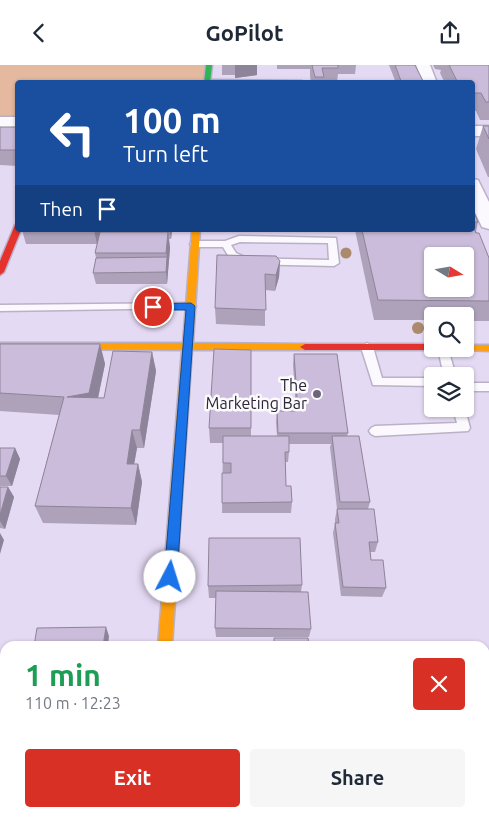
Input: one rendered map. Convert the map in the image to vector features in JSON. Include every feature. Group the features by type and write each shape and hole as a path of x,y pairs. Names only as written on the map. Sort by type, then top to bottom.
{"street":[{"path":"207,80 209,65"},
{"path":"423,65 429,80"},
{"path":"0,122 15,122"},
{"path":"475,131 489,131"},
{"path":"475,195 489,223"},
{"path":"0,272 16,232"},
{"path":"165,641 189,347 196,232"},
{"path":"0,346 424,347"},
{"path":"474,347 489,348"}],"lane":[{"path":"195,244 226,244 239,239 332,241 334,263 245,261 232,255 226,244"},
{"path":"0,308 191,306"},
{"path":"367,347 377,382 424,382"},
{"path":"474,387 489,387"},
{"path":"375,431 464,428 461,417"}],"shaded area":[{"path":"0,65 209,65 207,80 15,80 15,122 0,122"}],"building":[{"path":"312,65 338,65 338,68 322,68 324,77 315,77"},
{"path":"395,65 415,65 422,80 401,80"},
{"path":"449,65 489,65 489,102 486,102 481,93 475,93 475,80 456,80"},
{"path":"483,126 489,126 489,139"},
{"path":"0,127 15,127 15,150 0,150"},
{"path":"475,231 479,233 489,258 489,301 378,300 362,232"},
{"path":"100,232 168,232 166,253 95,253"},
{"path":"217,255 276,256 280,261 276,275 265,274 266,310 215,308"},
{"path":"167,257 166,272 93,273 96,258"},
{"path":"0,344 100,344 89,393 67,397 104,398 113,351 152,352 140,430 132,430 127,464 138,464 131,508 35,506 64,397 0,393"},
{"path":"214,349 251,350 251,428 209,428"},
{"name":"The Marketing Bar","path":"294,354 337,354 348,433 278,433 277,411 298,411"},
{"path":"223,436 289,436 289,452 285,452 286,486 291,486 292,502 222,503 222,473 231,473 231,463 223,463"},
{"path":"332,436 359,436 370,502 340,502"},
{"path":"0,448 15,448 6,476 0,476"},
{"path":"0,487 8,487 0,515"},
{"path":"337,509 374,509 378,542 369,542 371,560 383,560 386,588 343,587 335,523 339,523"},
{"path":"209,538 300,538 302,585 208,586"},
{"path":"216,591 308,592 311,629 215,628"},
{"path":"106,627 104,641 35,641 37,628"},
{"path":"274,638 308,638 308,641 274,641"}],"traffic: fast":[{"path":"207,80 209,65"}],"traffic: slow":[{"path":"165,641 196,232"},
{"path":"0,346 305,347"},
{"path":"474,348 489,348"}],"traffic: jam":[{"path":"0,272 16,232"},
{"path":"305,347 424,347"}],"place":[{"name":"The Marketing Bar","path":"317,394"}],"route":[{"path":"153,307 191,306 170,577"}]}
